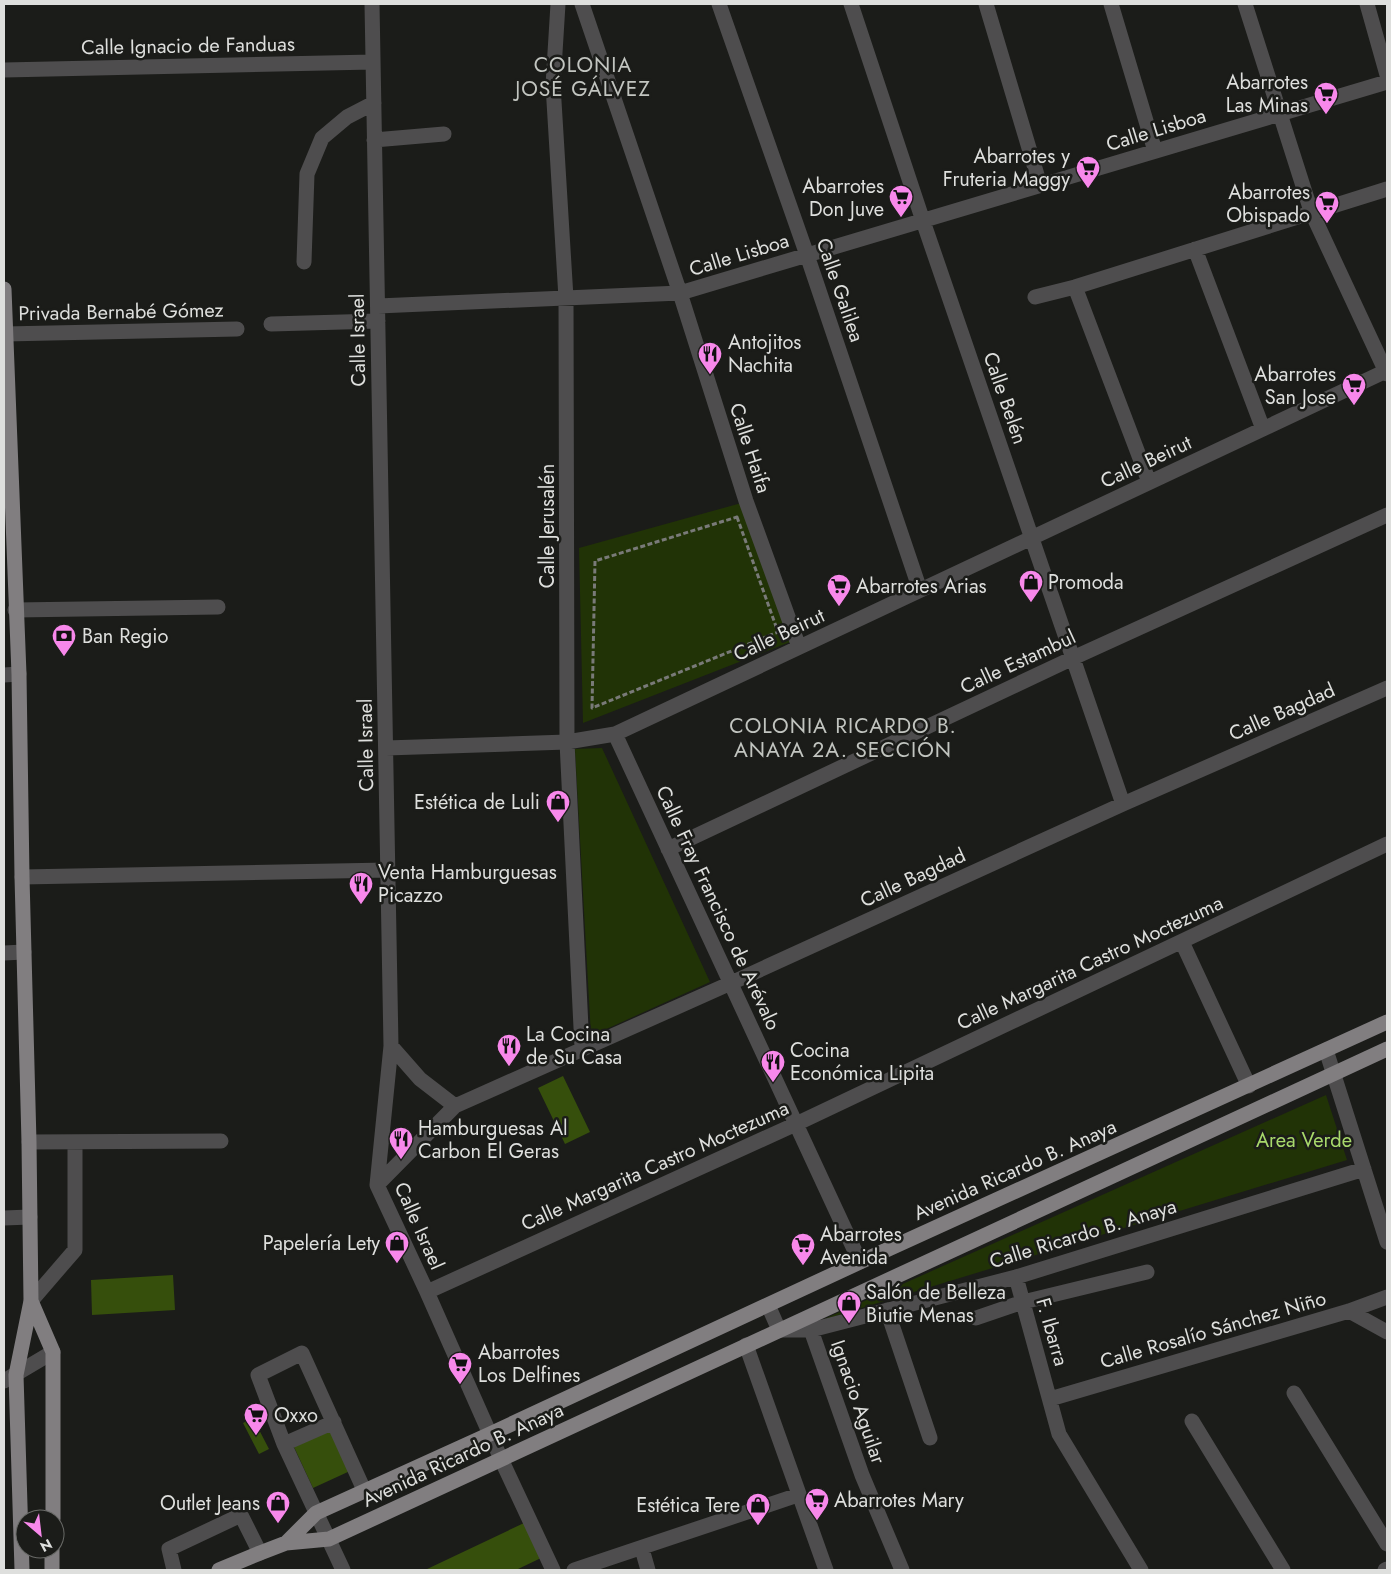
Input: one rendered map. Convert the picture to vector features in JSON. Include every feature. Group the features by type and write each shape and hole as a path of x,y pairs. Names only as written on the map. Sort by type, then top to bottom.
{"main road":[{"path":"4,289 7,413 19,674 29,1142 31,1301 10,1378 22,1570"},
{"name":"Avenida Ricardo B. Anaya","path":"286,1544 316,1513 364,1490 1387,1022"},
{"name":"Avenida Ricardo B. Anaya","path":"219,1570 286,1544 328,1539 1387,1049"},
{"path":"31,1301 53,1352 52,1509"}],"street":[{"name":"Calle Israel","path":"372,4 391,1046 377,1185 552,1570"},
{"name":"Calle Jerusalén","path":"558,4 553,85 566,298 567,742 582,1048"},
{"name":"Calle Haifa","path":"582,4 680,293 746,501 800,647"},
{"name":"Calle Galilea","path":"719,4 807,255 920,590"},
{"name":"Calle Belén","path":"850,4 1123,804"},
{"path":"986,4 1040,185"},
{"path":"1111,4 1155,151"},
{"path":"1245,4 1311,212 1386,372"},
{"path":"1367,4 1387,75"},
{"name":"Calle Ignacio de Fanduas","path":"4,70 373,62"},
{"name":"Calle Lisboa","path":"378,306 680,293 1387,82"},
{"path":"304,262 307,174 322,138 347,117 374,103"},
{"path":"374,140 444,134"},
{"path":"1036,297 1075,287 1387,189"},
{"path":"1195,249 1263,429"},
{"path":"1075,287 1149,482"},
{"path":"271,324 378,321"},
{"name":"Privada Bernabé Gómez","path":"5,334 237,329"},
{"name":"Calle Beirut","path":"386,748 567,742 615,734 1386,372"},
{"name":"Calle Estambul","path":"668,849 1073,658 1387,515"},
{"path":"16,610 218,607"},
{"path":"4,675 19,674"},
{"name":"Calle Bagdad","path":"377,1185 455,1106 731,983 1123,804 1387,688"},
{"name":"Calle Fray Francisco de Arévalo","path":"615,734 860,1262"},
{"name":"Calle Margarita Castro Moctezuma","path":"427,1292 796,1124 1387,844"},
{"path":"22,877 388,870"},
{"path":"1182,942 1249,1086"},
{"path":"4,952 24,952"},
{"path":"391,1046 420,1079 455,1106"},
{"path":"1326,1050 1387,1242"},
{"path":"29,1142 221,1141"},
{"path":"31,1301 74,1250 75,1142"},
{"name":"Calle Ricardo B. Anaya","path":"779,1330 812,1330 1016,1277 1364,1169"},
{"path":"4,1218 30,1217"},
{"path":"976,1318 1023,1302 1147,1272"},
{"name":"F. Ibarra","path":"1016,1277 1059,1434 1141,1570"},
{"name":"Calle Rosalío Sánchez Niño","path":"1050,1399 1349,1311 1387,1297"},
{"path":"768,1305 779,1330"},
{"path":"887,1310 930,1438"},
{"path":"1349,1311 1387,1332"},
{"name":"Ignacio Aguilar","path":"812,1330 862,1475 902,1570"},
{"path":"746,1345 826,1570"},
{"path":"10,1378 53,1352"},
{"path":"343,1570 284,1444 258,1376 302,1353 364,1490"},
{"path":"1294,1392 1387,1544"},
{"path":"284,1444 334,1422"},
{"path":"1192,1422 1283,1570"},
{"path":"574,1570 642,1549 798,1495"},
{"path":"174,1570 169,1549 241,1514 260,1553"},
{"path":"642,1549 648,1570"}],"path":[{"path":"738,517 778,632 636,690 592,708 595,561 738,517"}],"green space":[{"path":"745,502 795,640 583,723 579,548"},
{"path":"602,748 710,982 591,1036 575,749"},
{"name":"Area Verde","path":"1326,1095 1347,1160 822,1320"}],"building":[{"path":"563,1076 590,1132 565,1144 538,1088"},
{"path":"173,1275 175,1310 92,1315 91,1280"},
{"name":"Oxxo","path":"253,1418 269,1449 259,1454 243,1423"},
{"path":"331,1430 350,1471 313,1488 294,1447"},
{"path":"524,1523 541,1558 516,1570 425,1570"}],"place":[{"name":"Abarrotes Las Minas","path":"1326,115"},
{"name":"Abarrotes y Fruteria Maggy","path":"1088,189"},
{"name":"Abarrotes Don Juve","path":"901,218"},
{"name":"Abarrotes Obispado","path":"1327,224"},
{"name":"Antojitos Nachita","path":"710,375"},
{"name":"Abarrotes San Jose","path":"1354,406"},
{"name":"Promoda","path":"1031,603"},
{"name":"Abarrotes Arias","path":"839,607"},
{"name":"Ban Regio","path":"64,657"},
{"name":"Estética de Luli","path":"558,823"},
{"name":"Venta Hamburguesas Picazzo","path":"361,905"},
{"name":"La Cocina de Su Casa","path":"509,1067"},
{"name":"Cocina Económica Lipita","path":"773,1083"},
{"name":"Hamburguesas Al Carbon El Geras","path":"401,1160"},
{"name":"Papelería Lety","path":"397,1264"},
{"name":"Abarrotes Avenida","path":"803,1266"},
{"name":"Salón de Belleza Biutie Menas","path":"849,1324"},
{"name":"Abarrotes Los Delfines","path":"460,1385"},
{"name":"Oxxo","path":"256,1436"},
{"name":"Abarrotes Mary","path":"817,1521"},
{"name":"Outlet Jeans","path":"278,1524"},
{"name":"Estética Tere","path":"758,1526"}],"district":[{"name":"COLONIA JOSÉ GÁLVEZ","path":"583,77"},
{"name":"COLONIA RICARDO B. ANAYA 2A. SECCIÓN","path":"843,738"}]}
